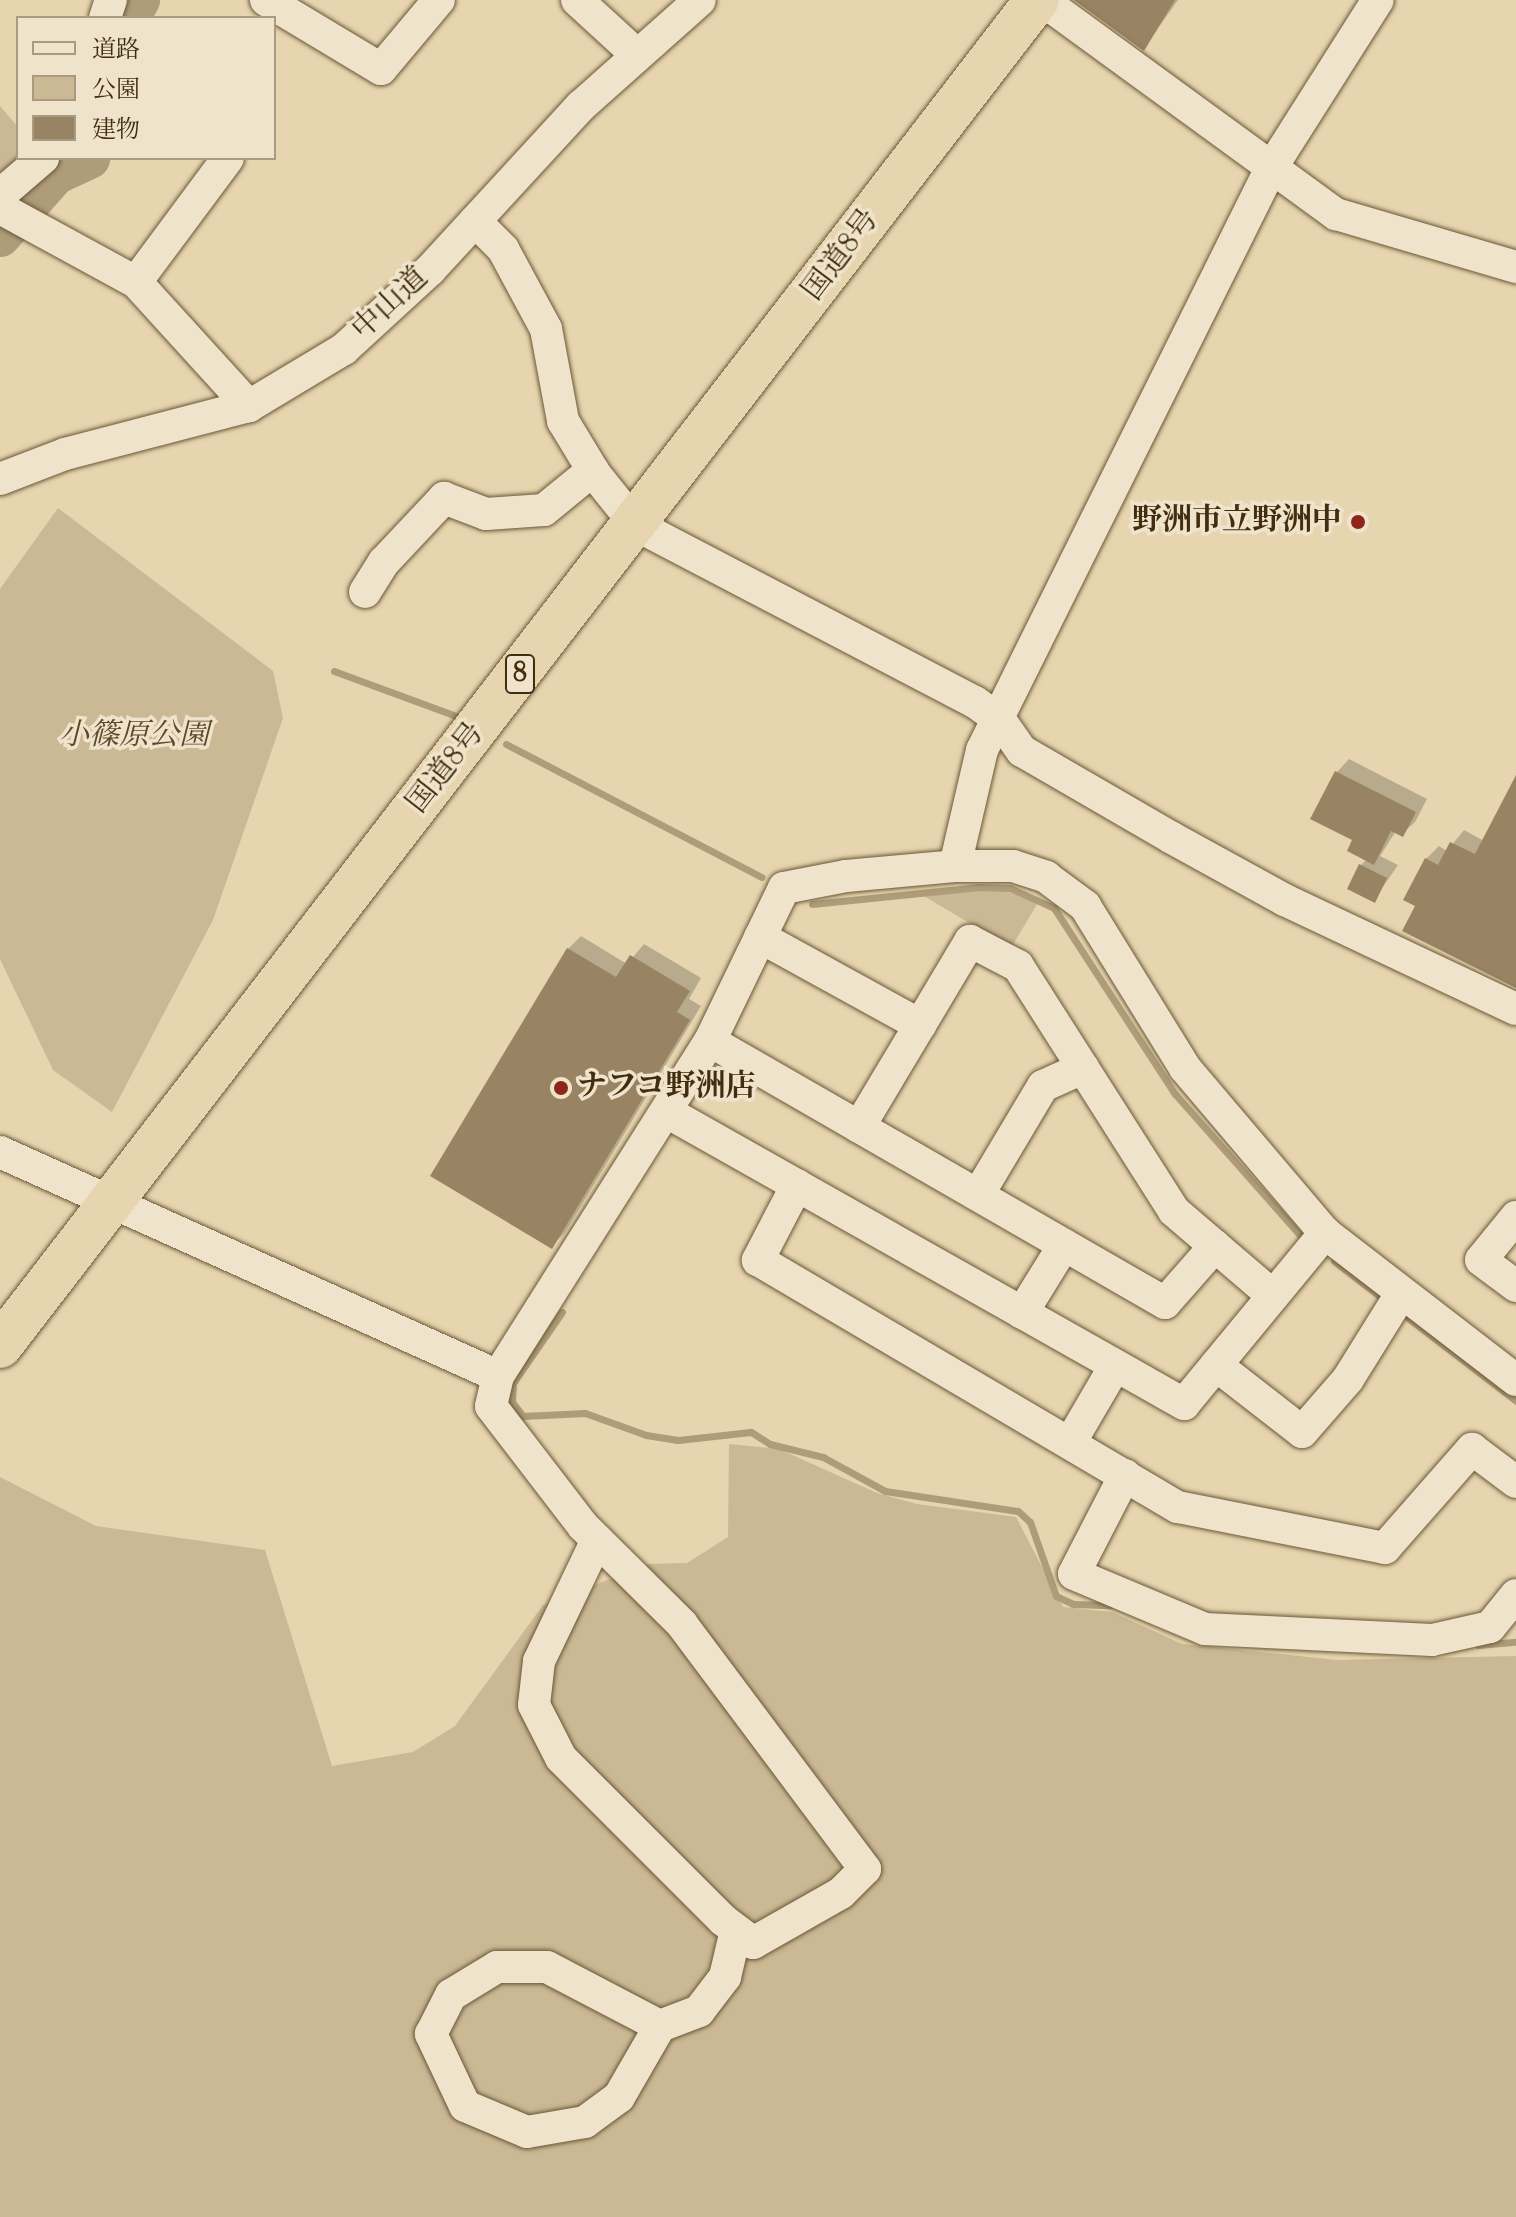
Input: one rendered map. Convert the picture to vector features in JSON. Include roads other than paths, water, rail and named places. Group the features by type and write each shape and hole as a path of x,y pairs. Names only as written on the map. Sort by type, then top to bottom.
{"highway":[{"name":"国道8号","path":"0,1346 1039,0"}],"street":[{"path":"266,0 381,69 439,0"},
{"path":"577,0 636,54"},
{"name":"中山道","path":"0,479 65,454 249,406 344,349 475,221 636,54 700,0"},
{"path":"1039,0 1270,170 1336,214 1516,267"},
{"path":"955,866 982,750 1000,720 1270,170 1378,0"},
{"path":"42,160 9,209 136,282 249,406"},
{"path":"136,282 227,160"},
{"path":"475,221 503,249 527,287 546,329 563,421 593,470 636,525 975,702 1000,720 1022,751 1172,838 1285,900 1516,1009"},
{"path":"365,592 384,562 444,498 486,514 544,510 593,470"},
{"path":"597,1540 539,1661 534,1705 561,1758 736,1930 753,1943 841,1893 865,1869 682,1624 597,1540 491,1406 498,1376 710,1041 784,888 955,866 1024,870 1046,877 1085,906 1185,1068 1325,1233 1516,1380"},
{"path":"760,937 920,1025"},
{"path":"859,1127 970,941 1018,966 1174,1211 1273,1296"},
{"path":"710,1041 1165,1303 1215,1246"},
{"path":"978,1195 1043,1086 1083,1068"},
{"path":"667,1112 1184,1404 1325,1233"},
{"path":"0,1152 115,1200 498,1376"},
{"path":"797,1185 758,1260 1178,1507 1385,1548 1472,1449 1516,1482"},
{"path":"1516,1217 1481,1260 1516,1286"},
{"path":"1022,1313 1064,1245"},
{"path":"1216,1365 1302,1432 1348,1379 1401,1294"},
{"path":"1070,1443 1115,1366"},
{"path":"1125,1475 1074,1574 1205,1629 1432,1640 1490,1627 1516,1595"},
{"path":"660,2026 547,1967 497,1967 451,1995 431,2034 465,2106 527,2132 585,2122 619,2097 660,2026 699,2011 725,1977 736,1930"}],"waterway":[{"path":"130,16 139,0"},
{"path":"0,236 55,174 86,160"},
{"path":"334,671 459,717"},
{"path":"506,744 761,877"},
{"path":"812,904 979,887 1010,888 1054,908 1175,1094 1299,1234"},
{"path":"1334,1261 1378,1295"},
{"path":"562,1312 513,1383 512,1402 523,1416 585,1413 646,1435 678,1440 751,1432 770,1444 823,1457 885,1491 1018,1511 1030,1522 1056,1596 1073,1604 1110,1605"},
{"path":"1408,1318 1516,1401"},
{"path":"1478,1645 1516,1642"}],"place":[{"name":"野洲市立野洲中","path":"1358,522"},
{"name":"ナフコ野洲店","path":"561,1088"}],"park label":[{"name":"小篠原公園","path":"134,737"}]}
